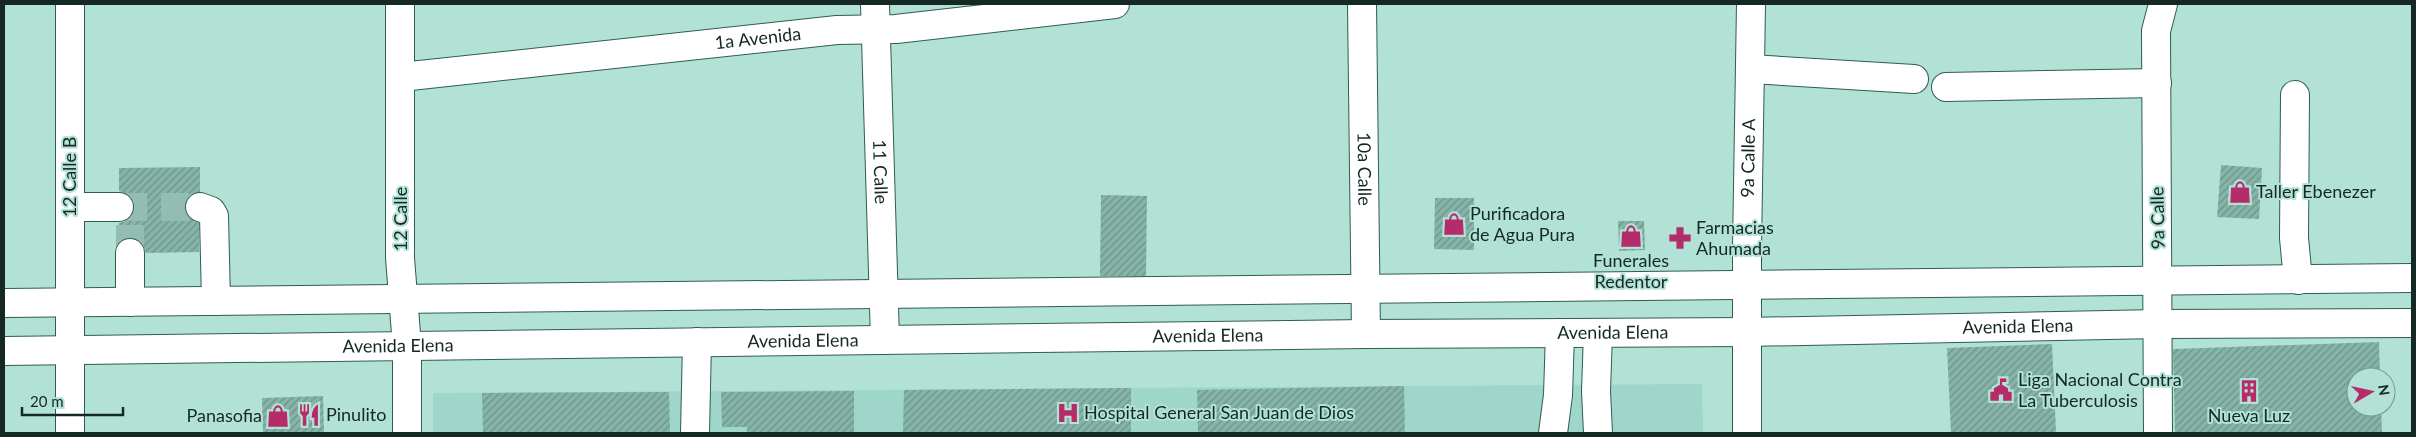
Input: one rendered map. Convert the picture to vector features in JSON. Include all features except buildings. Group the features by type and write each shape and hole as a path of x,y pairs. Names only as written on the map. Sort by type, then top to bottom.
{"main road":[{"name":"12 Calle B","path":"70,4 70,433"},
{"name":"12 Calle","path":"400,4 400,258 407,346 407,433"},
{"name":"1a Avenida","path":"401,77 827,31 876,16 896,29 1115,4"},
{"name":"10a Calle","path":"1362,4 1366,334"},
{"name":"9a Calle A","path":"1747,433 1750,4"},
{"name":"9a Calle","path":"2158,433 2159,282 2156,31 2163,4"},
{"name":"11 Calle","path":"876,16 885,340"},
{"path":"1751,69 1914,79"},
{"path":"1946,87 2156,83"},
{"path":"2295,95 2294,238 2298,280"},
{"path":"70,207 119,207"},
{"path":"200,207 211,211 214,216 216,301"},
{"path":"130,253 130,302"},
{"path":"4,303 2412,278"},
{"name":"Avenida Elena","path":"4,351 1366,334 1747,332 2158,324 2412,323"},
{"path":"1552,433 1558,395 1560,333"},
{"path":"1598,333 1596,391 1598,433"},
{"path":"695,433 697,342"}],"shaded area":[{"name":"Hospital General San Juan de Dios","path":"1702,384 1703,433 433,433 433,393"}],"tunnel":[{"path":"119,207 200,207"},
{"path":"130,207 130,253"}],"place":[{"name":"Taller Ebenezer","path":"2240,192"},
{"name":"Purificadora de Agua Pura","path":"1454,224"},
{"name":"Funerales Redentor","path":"1631,236"},
{"name":"Farmacias Ahumada","path":"1680,238"},
{"name":"Liga Nacional Contra La Tuberculosis","path":"2001,390"},
{"name":"Nueva Luz","path":"2249,391"},
{"name":"Hospital General San Juan de Dios","path":"1068,413"},
{"name":"Pinulito","path":"309,415"},
{"name":"Panasofia","path":"278,416"}]}
